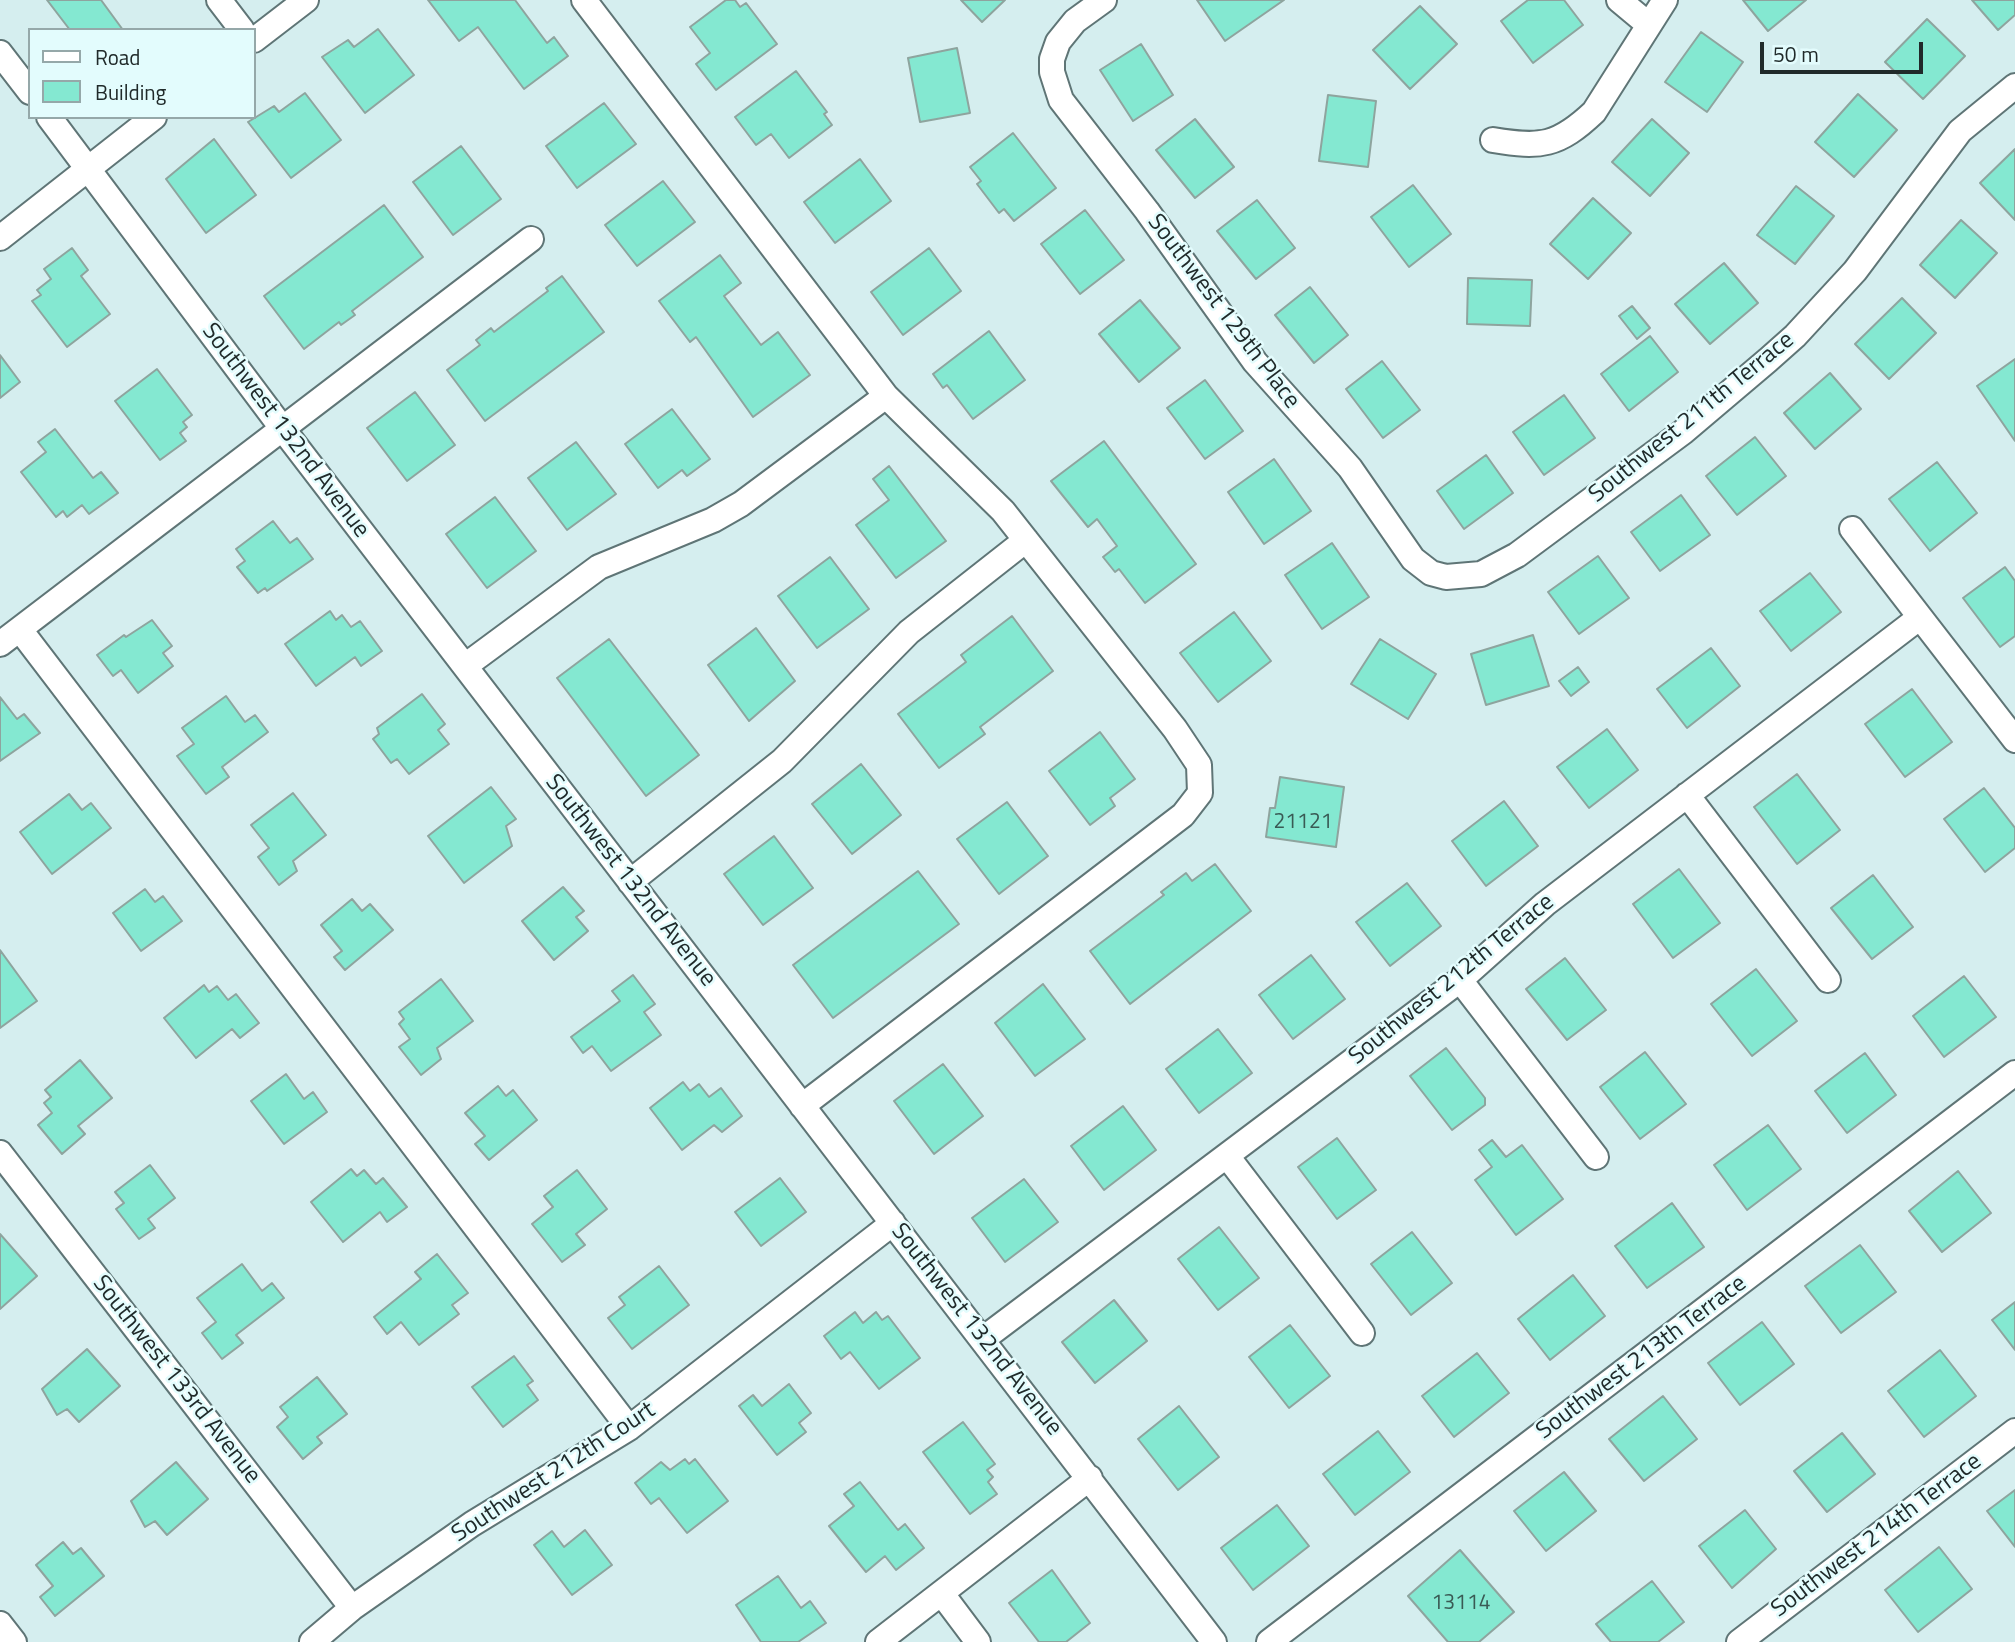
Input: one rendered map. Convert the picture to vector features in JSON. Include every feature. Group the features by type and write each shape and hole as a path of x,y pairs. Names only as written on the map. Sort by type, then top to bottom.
{"street":[{"path":"219,0 240,28"},
{"path":"256,38 306,0"},
{"path":"584,0 886,396 989,494 1189,748 1199,765 1200,793 1182,815 803,1106"},
{"name":"Southwest 129th Place","path":"1104,0 1067,29 1052,59 1055,85 1066,108 1147,211 1239,341 1282,394 1350,468 1413,559 1431,573 1446,577"},
{"path":"1619,0 1649,25"},
{"path":"1493,140 1528,146 1544,145 1570,133 1594,111 1665,0"},
{"path":"0,54 28,89"},
{"name":"Southwest 211th Terrace","path":"1446,577 1481,574 1517,555 1684,432 1768,360 1846,282 1960,131 2015,86"},
{"name":"Southwest 132nd Avenue","path":"51,119 282,428 1214,1642"},
{"path":"0,238 151,119"},
{"path":"0,644 21,631 531,239"},
{"path":"465,666 599,567 713,520 741,505 886,396"},
{"path":"1852,529 2015,740"},
{"path":"630,882 782,761 909,632 1026,540"},
{"name":"Southwest 212th Terrace","path":"983,1339 1460,980 1545,904 1919,618"},
{"path":"21,631 629,1428"},
{"path":"1687,795 1828,980"},
{"path":"1460,980 1596,1157"},
{"name":"Southwest 213th Terrace","path":"1269,1642 2015,1073"},
{"name":"Southwest 133rd Avenue","path":"0,1153 352,1608"},
{"path":"1227,1156 1362,1333"},
{"name":"Southwest 212th Court","path":"312,1642 352,1608 472,1524 629,1428 893,1223"},
{"name":"Southwest 214th Terrace","path":"1740,1642 2015,1431"},
{"path":"878,1642 1090,1478"},
{"path":"942,1594 978,1642"},
{"path":"0,1623 14,1642"}],"building":[{"path":"47,0 101,0 122,28 68,28"},
{"path":"428,0 515,0 547,43 554,37 568,56 524,89 478,27 459,41"},
{"path":"726,0 735,0 740,7 746,3 777,44 716,90 696,64 710,53 690,27"},
{"path":"961,0 1005,0 982,22"},
{"path":"1197,0 1284,0 1225,41"},
{"path":"1528,0 1564,0 1583,25 1533,63 1501,21"},
{"path":"1743,0 1806,0 1768,31"},
{"path":"1972,0 2015,0 2015,15 1998,30"},
{"path":"1420,6 1457,44 1410,89 1373,50"},
{"path":"1927,19 1965,56 1923,99 1885,62"},
{"path":"378,29 414,75 365,113 322,57 348,40 354,47"},
{"path":"1701,32 1743,62 1707,112 1665,82"},
{"path":"1141,44 1173,95 1133,121 1100,70"},
{"path":"957,48 970,113 920,122 908,58"},
{"path":"796,71 827,112 824,114 832,125 789,158 771,134 756,145 735,117"},
{"path":"305,93 341,140 291,178 248,122 274,106 279,112"},
{"path":"1858,94 1897,130 1854,177 1815,142"},
{"path":"1328,95 1376,101 1368,167 1319,161"},
{"path":"604,103 636,144 577,188 546,146"},
{"path":"1195,119 1234,167 1195,198 1156,150"},
{"path":"1652,119 1689,153 1650,196 1612,162"},
{"path":"1013,133 1056,188 1014,221 1004,209 999,213 977,184 981,181 970,167"},
{"path":"214,139 256,195 206,233 166,179"},
{"path":"461,146 501,199 453,235 413,182"},
{"path":"2015,149 2015,220 1980,183"},
{"path":"860,159 891,201 835,243 804,202"},
{"path":"663,181 695,222 637,266 605,225"},
{"path":"1413,185 1451,234 1409,267 1371,217"},
{"path":"1796,186 1834,216 1795,264 1757,235"},
{"path":"1593,198 1631,233 1588,279 1550,244"},
{"path":"1257,200 1295,248 1256,279 1217,231"},
{"path":"384,205 423,257 352,311 355,315 341,325 339,322 304,349 264,296"},
{"path":"1085,210 1124,260 1080,294 1041,244"},
{"path":"1961,220 1997,253 1955,298 1920,265"},
{"path":"72,248 88,270 81,276 110,314 67,347 32,301 41,295 37,290 51,279 44,269"},
{"path":"929,248 961,291 903,335 871,292"},
{"path":"720,255 741,283 724,296 761,345 778,332 810,375 753,417 696,337 690,342 659,301"},
{"path":"1724,263 1758,303 1710,344 1675,304"},
{"path":"562,276 604,332 485,421 447,370 480,345 476,340 491,328 494,332 548,291 546,288"},
{"path":"1468,278 1532,280 1530,326 1467,324"},
{"path":"1310,287 1348,335 1314,363 1275,315"},
{"path":"1902,298 1936,333 1889,379 1855,344"},
{"path":"1140,300 1180,348 1139,382 1099,334"},
{"path":"1632,306 1650,328 1637,339 1619,316"},
{"path":"989,331 1025,380 973,419 947,385 943,388 933,374"},
{"path":"1650,336 1678,372 1629,411 1601,374"},
{"path":"0,355 20,382 0,398"},
{"path":"2015,359 2015,441 1977,386"},
{"path":"1382,361 1420,410 1383,438 1346,389"},
{"path":"157,369 192,415 183,422 187,427 180,433 186,441 160,460 115,401"},
{"path":"1830,373 1861,409 1815,449 1784,413"},
{"path":"1205,380 1243,431 1205,459 1167,408"},
{"path":"415,392 455,445 407,481 367,428"},
{"path":"1564,395 1595,438 1544,475 1513,432"},
{"path":"672,409 710,459 687,476 682,470 658,488 625,444"},
{"path":"55,429 93,478 101,472 118,493 89,514 82,505 67,517 63,511 56,517 21,472 46,452 38,442"},
{"path":"1755,437 1786,476 1737,515 1706,476"},
{"path":"1104,441 1196,564 1145,603 1119,569 1115,572 1103,557 1117,546 1097,519 1088,527 1051,481"},
{"path":"576,442 616,494 567,530 528,478"},
{"path":"1486,455 1513,493 1464,529 1437,491"},
{"path":"1274,459 1311,511 1264,544 1228,492"},
{"path":"1937,462 1977,513 1930,551 1889,499"},
{"path":"889,466 946,541 896,578 856,525 889,500 873,479"},
{"path":"1681,495 1710,535 1660,571 1631,532"},
{"path":"495,497 536,551 487,588 446,534"},
{"path":"273,521 290,543 297,538 313,559 267,591 265,588 258,593 237,567 245,561 236,549"},
{"path":"1332,543 1369,597 1322,629 1285,575"},
{"path":"1598,556 1629,598 1579,634 1548,592"},
{"path":"830,557 869,609 817,648 778,596"},
{"path":"2005,567 2015,581 2015,636 2000,647 1963,598"},
{"path":"1810,573 1841,612 1791,651 1760,611"},
{"path":"330,611 336,620 342,615 351,627 360,621 382,651 361,666 355,657 316,686 285,644"},
{"path":"1234,612 1271,661 1218,702 1180,653"},
{"path":"1012,616 1053,671 980,727 985,734 939,768 898,714 966,662 961,655"},
{"path":"152,620 172,646 163,653 173,666 138,693 121,670 113,676 97,655 124,635 126,637"},
{"path":"756,628 795,681 749,721 708,665"},
{"path":"1533,635 1549,686 1486,705 1471,654"},
{"path":"609,639 699,755 646,796 557,678"},
{"path":"1380,639 1436,674 1408,719 1351,684"},
{"path":"1711,648 1740,686 1687,728 1657,689"},
{"path":"1578,667 1589,682 1571,696 1559,681"},
{"path":"1912,689 1952,742 1905,777 1865,724"},
{"path":"422,694 445,724 438,730 449,744 409,774 397,759 391,763 373,739 379,734 377,728"},
{"path":"226,696 245,722 255,715 268,732 222,767 229,777 206,794 177,756 194,744 182,728"},
{"path":"0,697 17,719 24,714 40,733 0,761"},
{"path":"1607,729 1638,770 1589,808 1557,767"},
{"path":"1100,732 1135,779 1110,798 1115,806 1090,825 1049,771"},
{"path":"861,764 901,815 852,854 812,804"},
{"path":"1797,774 1840,830 1797,864 1754,807"},
{"path":"1280,777 1344,787 1336,847 1266,837 1270,808 1275,808"},
{"path":"491,787 516,819 506,826 512,846 464,883 428,836"},
{"path":"1984,788 2015,828 2015,848 1985,872 1944,819"},
{"path":"293,793 326,835 293,861 297,871 279,885 258,857 269,848 251,825"},
{"path":"69,794 82,810 91,803 111,828 52,874 20,832"},
{"path":"1504,801 1538,846 1486,886 1452,841"},
{"path":"1007,802 1048,856 999,894 957,839"},
{"path":"774,836 813,888 763,925 724,874"},
{"path":"1215,864 1251,911 1130,1004 1090,951 1164,895 1161,892 1186,873 1192,881"},
{"path":"1679,869 1720,923 1673,958 1633,904"},
{"path":"918,871 959,924 833,1018 793,965"},
{"path":"1873,875 1913,927 1872,959 1831,908"},
{"path":"1407,883 1441,926 1390,966 1356,922"},
{"path":"563,887 584,911 576,917 588,931 554,960 522,921"},
{"path":"145,889 155,902 163,896 182,921 141,951 113,913"},
{"path":"352,899 362,911 370,904 393,930 345,970 334,957 342,951 321,925"},
{"path":"0,950 37,1001 0,1028"},
{"path":"1311,955 1345,999 1293,1039 1259,995"},
{"path":"1565,958 1606,1010 1567,1040 1526,989"},
{"path":"1756,969 1797,1021 1752,1056 1711,1004"},
{"path":"633,975 655,1004 644,1012 661,1035 611,1071 592,1046 583,1053 571,1037 620,1001 612,991"},
{"path":"1964,976 1996,1017 1944,1057 1913,1016"},
{"path":"441,979 473,1021 437,1048 441,1059 421,1075 399,1047 410,1039 399,1024 404,1019 399,1012"},
{"path":"1043,984 1085,1039 1035,1076 995,1023"},
{"path":"204,985 209,992 217,986 228,1000 236,994 259,1023 240,1038 232,1029 196,1058 164,1018"},
{"path":"1218,1029 1252,1073 1199,1113 1166,1069"},
{"path":"1446,1048 1485,1098 1485,1105 1452,1130 1410,1076"},
{"path":"1645,1052 1686,1104 1640,1139 1600,1087"},
{"path":"1865,1053 1896,1095 1847,1133 1815,1091"},
{"path":"80,1060 112,1098 78,1126 85,1134 62,1154 38,1125 52,1113 44,1103 51,1097 45,1090"},
{"path":"943,1064 983,1116 934,1154 894,1101"},
{"path":"286,1074 304,1099 313,1092 327,1112 284,1144 251,1101"},
{"path":"683,1082 690,1091 699,1084 709,1097 721,1088 742,1116 722,1132 714,1125 682,1150 650,1108"},
{"path":"498,1086 506,1096 513,1090 537,1120 489,1160 475,1144 485,1136 465,1113"},
{"path":"1123,1106 1156,1150 1104,1190 1071,1146"},
{"path":"1768,1125 1801,1169 1747,1210 1714,1165"},
{"path":"1337,1138 1376,1190 1337,1219 1298,1167"},
{"path":"1492,1140 1506,1157 1522,1145 1563,1199 1516,1235 1475,1180 1492,1167 1479,1150"},
{"path":"150,1165 175,1198 148,1219 155,1228 139,1239 116,1209 124,1203 115,1192"},
{"path":"351,1169 357,1176 364,1170 376,1184 383,1178 407,1207 387,1222 380,1212 343,1242 311,1202"},
{"path":"577,1170 607,1209 576,1234 585,1245 562,1262 532,1224 553,1207 544,1196"},
{"path":"1958,1171 1991,1213 1942,1252 1909,1211"},
{"path":"780,1178 806,1212 761,1246 735,1212"},
{"path":"1024,1179 1058,1222 1005,1262 972,1218"},
{"path":"1672,1203 1704,1247 1647,1288 1615,1246"},
{"path":"1219,1227 1259,1278 1218,1310 1178,1259"},
{"path":"1412,1232 1452,1283 1411,1315 1371,1264"},
{"path":"0,1234 37,1276 0,1309"},
{"path":"1860,1245 1896,1292 1841,1333 1805,1286"},
{"path":"437,1254 468,1293 452,1305 459,1314 419,1345 401,1322 387,1334 374,1317 421,1279 415,1272"},
{"path":"242,1264 262,1291 272,1283 284,1298 236,1335 243,1343 222,1359 202,1333 216,1322 197,1298"},
{"path":"659,1266 689,1305 632,1349 608,1318 625,1305 619,1297"},
{"path":"1573,1275 1605,1316 1550,1360 1518,1319"},
{"path":"1114,1300 1147,1341 1095,1383 1062,1342"},
{"path":"2015,1302 2015,1350 1992,1320"},
{"path":"855,1312 863,1323 876,1312 882,1320 888,1316 920,1358 879,1389 850,1352 841,1359 824,1336"},
{"path":"1762,1322 1794,1364 1740,1405 1708,1363"},
{"path":"1290,1325 1330,1376 1289,1408 1249,1357"},
{"path":"87,1349 120,1386 79,1422 67,1409 57,1415 42,1389"},
{"path":"1940,1350 1976,1396 1924,1437 1888,1391"},
{"path":"1477,1353 1509,1393 1454,1437 1422,1396"},
{"path":"514,1356 533,1381 527,1385 538,1400 503,1427 472,1387"},
{"path":"317,1377 347,1414 317,1437 322,1443 303,1459 277,1427 288,1417 280,1407"},
{"path":"789,1384 811,1413 799,1423 806,1432 777,1455 739,1406 753,1395 762,1406"},
{"path":"1663,1396 1697,1439 1644,1481 1609,1439"},
{"path":"1179,1406 1219,1457 1178,1490 1138,1439"},
{"path":"963,1422 995,1464 987,1470 993,1477 988,1482 997,1494 970,1514 923,1452"},
{"path":"1378,1431 1410,1472 1355,1515 1323,1474"},
{"path":"1842,1433 1875,1474 1827,1512 1794,1471"},
{"path":"685,1459 689,1464 695,1459 728,1501 687,1533 659,1498 651,1504 635,1483 661,1462 670,1470"},
{"path":"176,1462 208,1499 167,1535 155,1521 145,1527 131,1501"},
{"path":"1564,1472 1596,1511 1546,1551 1514,1511"},
{"path":"860,1482 898,1530 905,1524 924,1548 896,1570 885,1556 866,1572 829,1526 854,1506 844,1494"},
{"path":"2015,1490 2015,1547 1987,1511"},
{"path":"1277,1505 1309,1546 1253,1590 1221,1548"},
{"path":"1745,1510 1776,1549 1732,1588 1699,1546"},
{"path":"585,1530 612,1565 572,1595 534,1545 552,1531 564,1547"},
{"path":"63,1542 73,1554 81,1548 104,1576 55,1616 40,1597 53,1586 36,1565"},
{"path":"1939,1547 1972,1589 1918,1632 1885,1590"},
{"path":"1460,1550 1514,1612 1479,1642 1448,1642 1408,1596"},
{"path":"1052,1570 1090,1623 1066,1642 1039,1642 1009,1603"},
{"path":"778,1576 801,1608 810,1601 826,1623 798,1642 761,1642 736,1605"},
{"path":"1652,1581 1684,1622 1658,1642 1611,1642 1596,1624"}]}
